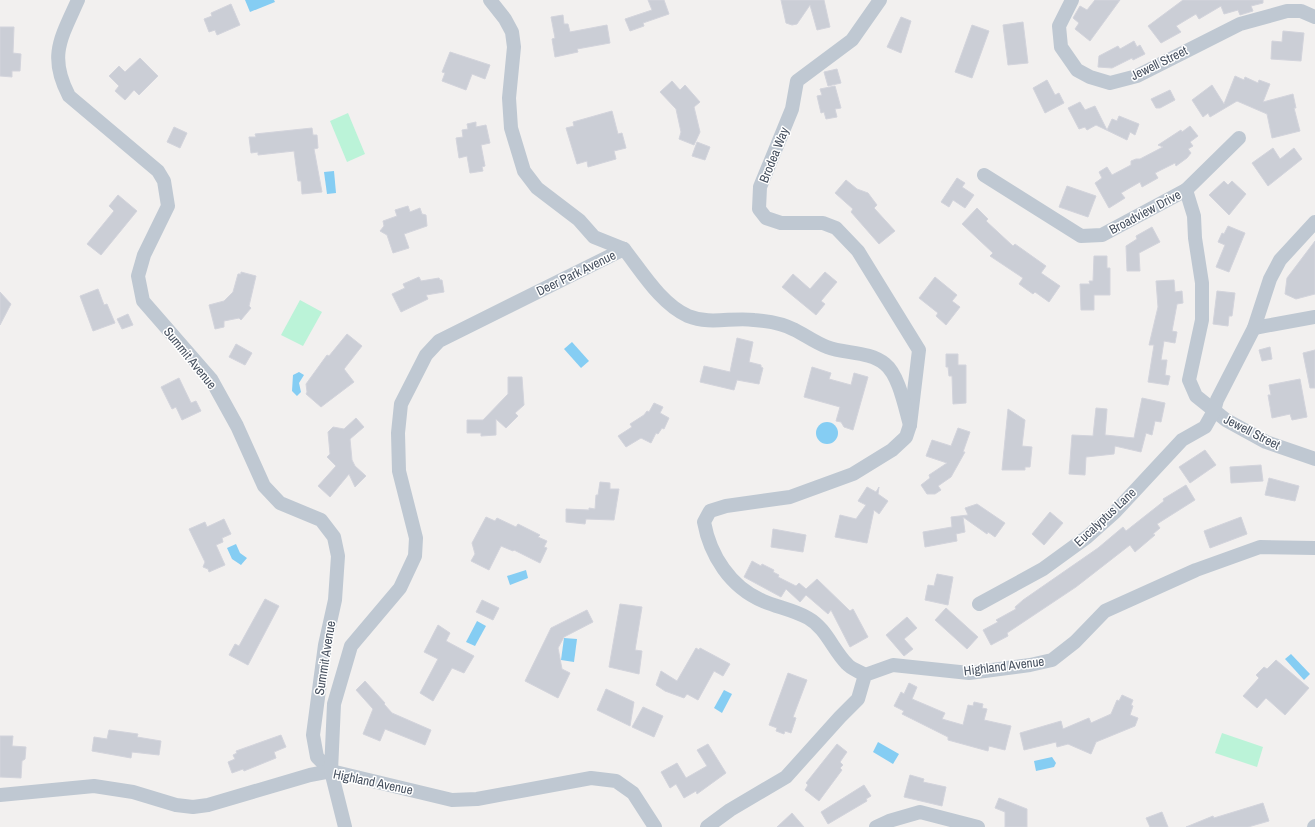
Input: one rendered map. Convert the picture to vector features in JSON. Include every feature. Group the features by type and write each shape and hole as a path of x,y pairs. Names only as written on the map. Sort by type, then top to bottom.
{"street":[{"name":"Summit Avenue","path":"78,0 58,47 57,68 61,82 69,96 158,170 164,181 167,194 168,206 144,255 138,276 143,301 210,379 237,426 264,486 280,503 321,520 334,537 338,556 335,600 325,645 313,735 317,757 331,771"},
{"path":"490,0 505,19 512,32 514,47 509,98 511,128 524,171 537,188 579,220 594,237 624,249"},
{"name":"Brodea Way","path":"880,0 852,40 797,80 792,109 760,187 759,209 766,218 781,222 823,223 836,228 858,251 919,350 910,425"},
{"name":"Jewell Street","path":"1072,0 1059,26 1061,47 1077,70 1090,77 1110,83 1137,76 1240,24 1287,11 1301,11 1315,17"},
{"path":"1186,190 1239,138"},
{"name":"Broadview Drive","path":"984,175 1081,236 1102,235 1186,190 1194,216 1195,238 1202,283 1202,320 1189,380 1196,396 1214,411"},
{"name":"Jewell Street","path":"1315,222 1280,260 1270,279 1254,328 1217,400 1214,411 1226,420 1266,442 1315,459"},
{"name":"Deer Park Avenue","path":"345,827 331,771 334,704 351,646 400,588 415,556 416,538 399,471 398,433 401,404 426,355 439,341 624,249 659,293 676,309 689,316 711,322 749,319 772,321 793,329 827,347 872,357 885,364 894,376 910,425"},
{"path":"1254,328 1315,317"},
{"name":"Eucalyptus Lane","path":"980,604 1043,569 1088,537 1115,512 1182,440 1205,427 1214,411"},
{"path":"706,827 730,810 786,778 858,699 865,674 848,666 835,650 823,630 808,618 761,600 737,587 724,569 707,536 704,522 710,510 726,506 790,497 853,474 892,450 906,437 910,425"},
{"name":"Highland Avenue","path":"865,674 892,665 969,673 1030,665 1052,660 1075,642 1105,611 1196,570 1260,547 1315,548"},
{"name":"Highland Avenue","path":"0,795 94,786 133,792 176,805 193,807 208,805 310,774 331,771 452,800 477,799 591,778 616,781 633,793 655,827"},
{"path":"876,827 889,821 920,812 978,827"}],"green space":[{"path":"348,113 365,154 347,162 330,121"},
{"path":"300,300 322,312 303,346 281,335"},
{"path":"1222,733 1263,747 1257,767 1215,753"}],"water":[{"path":"245,0 274,0 275,2 250,12"},
{"path":"334,171 336,193 327,194 324,172"},
{"path":"572,342 589,361 581,368 564,349"},
{"path":"299,372 304,375 299,383 301,392 297,396 292,391 293,375"},
{"path":"827,422 835,425 838,433 835,441 827,444 819,441 816,433 819,425"},
{"path":"236,544 240,553 247,558 241,565 232,559 227,548"},
{"path":"526,570 528,578 510,585 507,576"},
{"path":"477,621 486,626 475,646 466,642"},
{"path":"564,638 577,639 574,662 561,660"},
{"path":"1291,654 1310,674 1304,680 1285,659"},
{"path":"724,690 732,694 722,713 714,708"},
{"path":"878,742 899,754 893,764 873,752"},
{"path":"1052,757 1056,763 1054,767 1036,771 1034,761"}],"building":[{"path":"648,0 664,0 669,14 643,23 644,26 630,31 625,19 652,10"},
{"path":"781,0 824,0 830,27 817,30 810,5 797,24 792,25 786,23"},
{"path":"1095,0 1120,0 1090,41 1075,29 1079,23 1073,18 1080,6 1087,10"},
{"path":"1183,0 1263,0 1263,3 1251,6 1253,11 1240,15 1238,10 1224,14 1221,6 1199,19 1196,14 1176,26 1181,32 1161,43 1148,26"},
{"path":"231,4 240,25 217,35 215,30 209,32 204,19 212,16 211,13"},
{"path":"563,15 564,24 568,24 570,32 607,25 610,43 577,49 578,52 555,57 552,39 555,38 551,17"},
{"path":"901,17 911,21 901,53 887,47"},
{"path":"1023,22 1028,63 1008,65 1003,25"},
{"path":"972,25 989,31 972,78 955,72"},
{"path":"0,27 14,27 13,53 21,54 20,71 12,71 12,77 0,76"},
{"path":"1283,31 1304,33 1301,61 1271,59 1272,41 1282,42"},
{"path":"1134,41 1137,47 1140,45 1145,54 1133,60 1132,58 1112,68 1098,67 1099,56 1118,46 1120,49"},
{"path":"450,52 490,65 485,79 472,74 466,90 442,81 445,73 442,72"},
{"path":"140,58 158,76 139,95 134,90 125,100 115,91 119,86 109,76 119,66 125,72"},
{"path":"837,69 841,83 828,86 824,72"},
{"path":"1235,76 1244,80 1245,77 1258,83 1259,80 1270,84 1263,102 1293,94 1296,108 1294,108 1300,131 1272,138 1267,114 1237,101 1210,117 1208,113 1203,117 1192,100 1212,85 1224,104"},
{"path":"1047,80 1055,95 1059,93 1064,103 1045,113 1033,88"},
{"path":"672,81 680,90 685,85 700,102 694,107 700,132 694,145 679,139 681,132 676,109 660,92"},
{"path":"835,86 841,108 835,109 837,117 826,119 824,112 821,113 817,96 822,95 820,89"},
{"path":"1170,90 1175,100 1160,108 1156,108 1151,99"},
{"path":"1080,102 1085,110 1095,106 1107,130 1112,119 1117,121 1119,116 1139,124 1135,135 1130,132 1127,140 1096,125 1087,130 1085,127 1079,129 1068,108"},
{"path":"612,111 618,134 622,133 626,148 614,151 616,159 588,167 587,161 577,164 566,128 574,126 573,122"},
{"path":"476,122 476,127 486,125 490,143 481,145 485,166 482,167 483,171 470,173 467,156 459,158 456,138 463,137 462,130 468,129 467,124"},
{"path":"1190,126 1198,136 1190,142 1193,146 1188,149 1191,153 1187,158 1176,166 1175,163 1155,173 1158,178 1142,187 1140,182 1121,193 1125,198 1109,208 1095,183 1102,178 1099,172 1107,167 1112,175 1131,165 1131,161 1140,159 1163,147 1158,145"},
{"path":"174,127 187,133 180,148 167,142"},
{"path":"312,128 313,135 317,135 318,148 314,149 322,192 302,194 301,181 298,181 294,151 258,155 258,152 251,153 249,137 256,137 255,134"},
{"path":"697,142 710,147 705,160 692,156"},
{"path":"1273,148 1280,159 1294,148 1302,159 1268,186 1252,163"},
{"path":"957,178 965,183 962,187 974,195 965,208 953,200 949,207 941,202"},
{"path":"846,180 857,189 868,193 877,205 874,208 895,231 879,244 851,212 853,209 835,193"},
{"path":"1224,181 1228,185 1232,181 1246,194 1229,215 1209,195"},
{"path":"1067,186 1096,196 1088,217 1059,207"},
{"path":"118,195 137,211 101,255 87,244 114,211 109,206"},
{"path":"408,206 410,212 420,208 422,214 426,215 427,226 404,234 409,248 393,253 387,235 380,231 384,226 383,221 397,216 395,210"},
{"path":"977,208 988,219 986,221 1013,246 1015,244 1046,266 1041,273 1060,286 1049,302 1035,292 1033,294 1019,284 1023,278 990,256 993,253 962,224"},
{"path":"1228,226 1245,233 1229,272 1216,267 1225,245 1218,242 1222,233 1224,234"},
{"path":"1152,227 1160,242 1139,253 1140,271 1127,271 1126,246 1137,239 1136,236"},
{"path":"1315,241 1315,294 1296,299 1285,294 1287,278"},
{"path":"1094,256 1107,256 1107,268 1110,268 1110,295 1094,295 1094,310 1081,310 1080,284 1090,284 1089,281 1093,281"},
{"path":"241,272 256,276 249,306 251,308 241,320 239,318 224,321 224,327 215,329 209,305 224,301 233,292 238,274 241,274"},
{"path":"825,272 837,282 821,301 825,304 816,315 782,287 793,274 810,289"},
{"path":"419,277 421,281 439,278 442,280 444,292 426,295 428,299 401,312 392,294 405,288 403,284"},
{"path":"935,277 957,295 952,301 960,307 946,325 936,316 938,313 919,298"},
{"path":"1174,280 1175,292 1182,291 1183,303 1177,304 1172,331 1177,332 1175,343 1164,341 1161,360 1167,360 1165,375 1170,376 1168,385 1148,382 1154,345 1149,345 1158,307 1156,281"},
{"path":"98,289 104,305 107,304 115,323 93,331 80,296"},
{"path":"1217,291 1235,293 1232,316 1229,316 1228,326 1213,324"},
{"path":"0,292 11,304 0,325"},
{"path":"128,314 133,325 122,329 117,319"},
{"path":"347,334 362,346 344,369 354,382 321,407 306,394 306,384 327,355 329,356"},
{"path":"737,338 753,342 749,362 761,365 763,368 759,384 737,380 734,390 700,382 704,366 730,372"},
{"path":"236,344 252,353 245,365 229,357"},
{"path":"1270,347 1272,359 1262,361 1259,350"},
{"path":"1315,350 1315,388 1310,388 1303,353"},
{"path":"946,354 958,354 958,365 966,365 966,403 953,404 952,376 949,376 948,367 946,367"},
{"path":"812,367 831,373 829,379 851,385 854,373 868,377 853,430 844,427 841,422 836,421 840,407 804,397"},
{"path":"508,377 522,377 524,405 515,413 518,416 506,428 496,419 496,435 481,436 481,433 467,433 467,420 483,420 508,394"},
{"path":"179,378 191,403 196,401 201,411 182,420 176,407 172,409 161,387"},
{"path":"1300,379 1307,417 1292,420 1290,414 1272,418 1268,395 1271,395 1269,385"},
{"path":"1142,398 1165,403 1161,422 1155,421 1152,435 1146,433 1141,452 1115,446 1114,454 1086,457 1085,475 1069,474 1072,435 1093,436 1096,408 1107,409 1105,435 1134,438"},
{"path":"654,403 663,407 660,413 669,418 664,429 662,428 658,434 656,433 651,443 641,438 626,447 618,436 632,427 630,424 644,415 647,411 649,412"},
{"path":"1008,409 1025,420 1022,446 1032,447 1030,467 1025,467 1025,470 1002,470"},
{"path":"356,418 364,427 350,439 352,460 355,466 366,476 355,487 349,474 330,497 318,486 336,466 327,457 330,454 328,432 333,427 344,429"},
{"path":"958,428 970,432 963,452 965,452 951,477 938,486 941,490 935,494 927,494 921,485 930,478 929,475 947,463 926,456 932,440 951,446"},
{"path":"1205,450 1216,465 1190,483 1179,467"},
{"path":"1261,465 1263,481 1231,483 1230,467"},
{"path":"1269,478 1299,486 1295,501 1265,495"},
{"path":"600,482 610,483 610,489 619,489 614,520 586,519 585,524 566,522 566,509 595,509 596,495 598,495"},
{"path":"1186,485 1195,500 1157,524 1160,528 1153,534 1155,535 1135,552 1130,545 1076,587 1007,633 1008,636 991,645 983,630 998,622 996,620 1016,609 1015,607 1023,600 1098,548 1123,527 1126,531 1164,501 1163,499"},
{"path":"867,487 876,492 879,487 878,494 888,501 879,514 874,510 867,543 835,537 840,515 856,519 866,505 858,501"},
{"path":"977,504 1005,523 995,537 988,532 987,534 963,517 965,532 956,534 957,541 925,547 923,532 952,527 951,517 968,515 965,508"},
{"path":"1050,512 1063,523 1044,545 1032,534"},
{"path":"486,517 495,521 497,518 516,527 518,524 540,535 538,537 547,541 544,547 547,548 540,563 514,550 513,551 501,546 489,570 471,561 475,554 472,543"},
{"path":"1241,517 1247,534 1210,548 1204,531"},
{"path":"224,519 231,534 222,538 223,542 216,545 225,565 209,572 208,569 203,567 205,562 189,529 205,522 207,527"},
{"path":"773,529 806,535 803,552 771,547"},
{"path":"752,561 761,566 762,564 774,570 773,572 779,575 778,577 796,586 799,583 806,589 817,579 850,611 853,609 868,637 850,647 831,610 828,614 806,595 800,602 786,589 781,597 744,577"},
{"path":"937,574 953,577 948,605 925,600 928,585 934,586"},
{"path":"265,599 279,606 248,665 229,655 235,644 239,646"},
{"path":"482,600 499,608 493,620 476,612"},
{"path":"620,604 642,607 635,650 642,651 639,674 609,667"},
{"path":"946,608 978,637 967,649 935,620"},
{"path":"587,610 593,622 564,637 558,648 562,669 570,673 558,698 525,681 551,628"},
{"path":"907,617 917,628 904,639 913,649 904,656 886,635"},
{"path":"438,625 450,633 446,641 474,656 464,673 452,668 433,701 420,693 438,659 424,652"},
{"path":"696,648 699,650 700,648 730,664 723,676 714,671 698,700 687,694 684,698 665,691 656,685 661,671 677,681"},
{"path":"1276,660 1309,688 1285,715 1266,698 1257,708 1243,696 1259,678 1256,675 1264,667 1267,669"},
{"path":"788,673 807,680 793,717 796,718 791,733 785,731 784,734 776,731 777,728 769,725"},
{"path":"365,681 392,713 431,730 425,745 385,729 380,741 363,734 373,709 356,690"},
{"path":"909,683 917,687 912,699 945,713 942,719 963,725 968,705 973,706 974,702 983,704 982,708 987,709 984,720 1011,726 1005,750 989,746 988,751 948,740 948,737 902,714 904,711 894,706 901,692 904,694"},
{"path":"606,689 634,702 630,726 597,710"},
{"path":"1122,695 1133,700 1130,715 1138,718 1135,726 1096,742 1091,754 1068,744 1057,747 1056,742 1024,750 1020,733 1061,721 1063,729 1089,718 1091,723 1111,714 1117,700 1119,701"},
{"path":"643,707 663,716 654,737 632,727"},
{"path":"109,730 138,734 137,737 161,741 159,755 132,752 131,758 92,751 94,737 107,739"},
{"path":"281,735 286,747 274,752 276,758 244,771 243,769 232,773 228,762 235,759 233,755 237,753 236,751"},
{"path":"0,736 13,736 12,746 26,747 25,759 22,761 21,778 0,777"},
{"path":"708,744 726,773 697,794 696,791 684,798 676,784 670,788 661,772 677,763 686,778 707,766 697,750"},
{"path":"837,744 847,752 840,762 843,765 840,768 842,770 819,801 805,790 808,785 806,783"},
{"path":"910,775 924,779 923,782 946,787 942,806 904,797"},
{"path":"864,785 871,796 866,799 867,801 828,824 821,812"},
{"path":"999,798 1027,809 1027,827 1005,827 1005,812 995,808"},
{"path":"1263,803 1269,821 1248,827 1186,827 1213,816 1214,818"},
{"path":"1162,812 1168,827 1150,827 1146,818"},
{"path":"792,813 804,827 777,827"}]}
